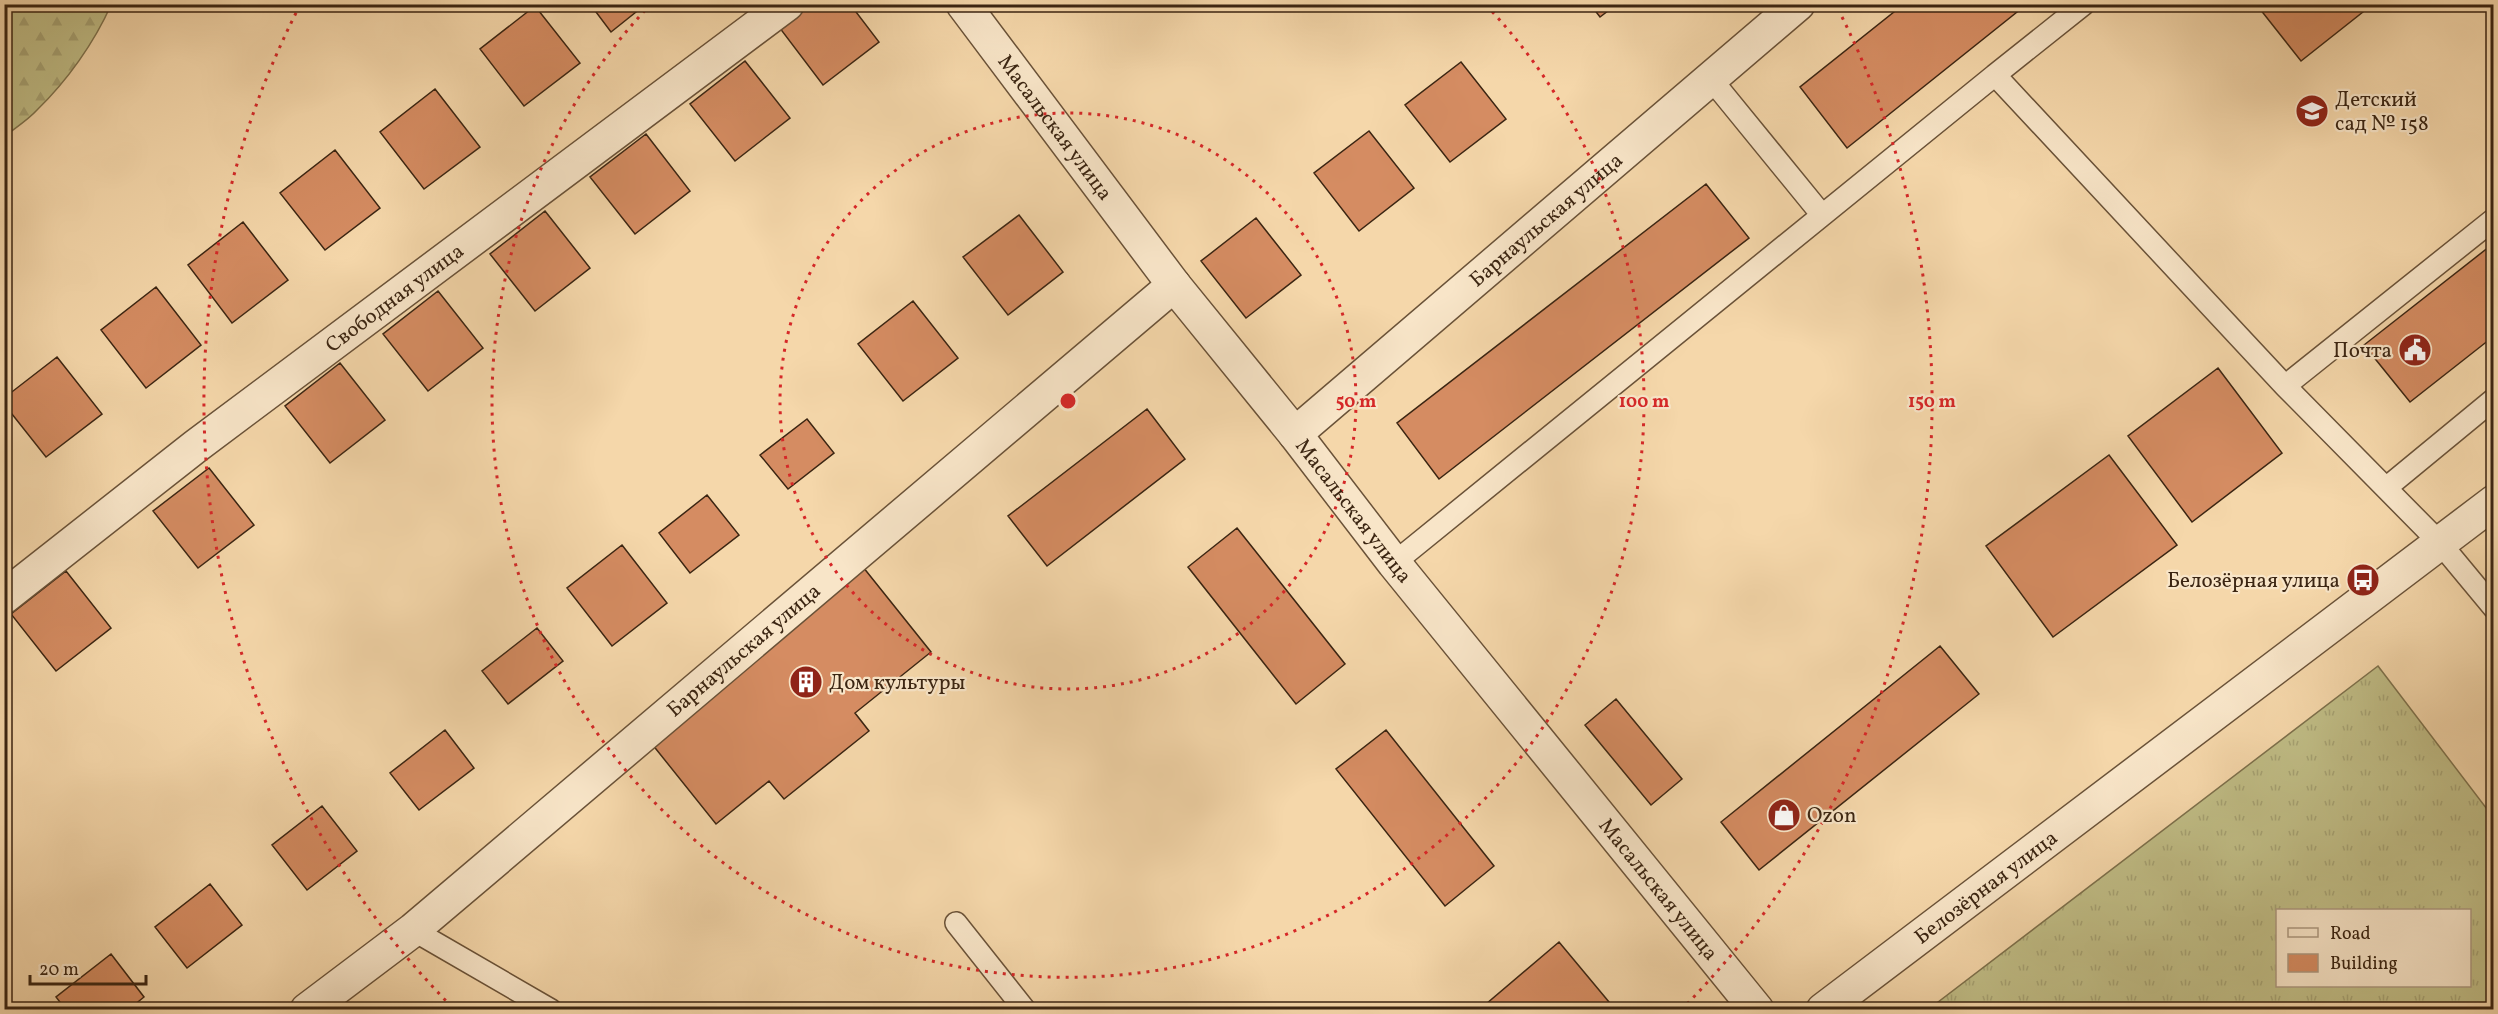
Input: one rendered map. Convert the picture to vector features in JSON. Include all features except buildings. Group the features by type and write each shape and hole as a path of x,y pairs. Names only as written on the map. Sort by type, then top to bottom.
{"street":[{"name":"Свободная улица","path":"4,597 196,446 787,4"},
{"name":"Масальская улица","path":"963,4 1174,285 1295,434 1394,563 1757,1010"},
{"name":"Барнаульская улица","path":"1295,434 1798,4"},
{"name":"Барнаульская улица","path":"307,1010 413,930 1174,285"},
{"name":"Белозёрная улица","path":"1822,1010 2493,502"}],"lane":[{"path":"1394,563 2084,4"},
{"path":"1995,75 2285,386 2440,543 2493,608"},
{"path":"1711,79 1822,215"},
{"path":"2285,386 2493,219"},
{"path":"2386,488 2493,399"},
{"path":"956,923 1025,1010"},
{"path":"413,930 551,1010"}],"green space":[{"path":"5,4 111,5 88,47 69,74 26,121 5,136"},
{"path":"2378,666 2493,817 2493,1009 1929,1009"}],"place":[{"name":"Детский сад № 158","path":"2312,111"},
{"name":"Почта","path":"2415,350"},
{"name":"Белозёрная улица","path":"2363,580"},
{"name":"Дом культуры","path":"806,682"},
{"name":"Ozon","path":"1784,815"}]}
